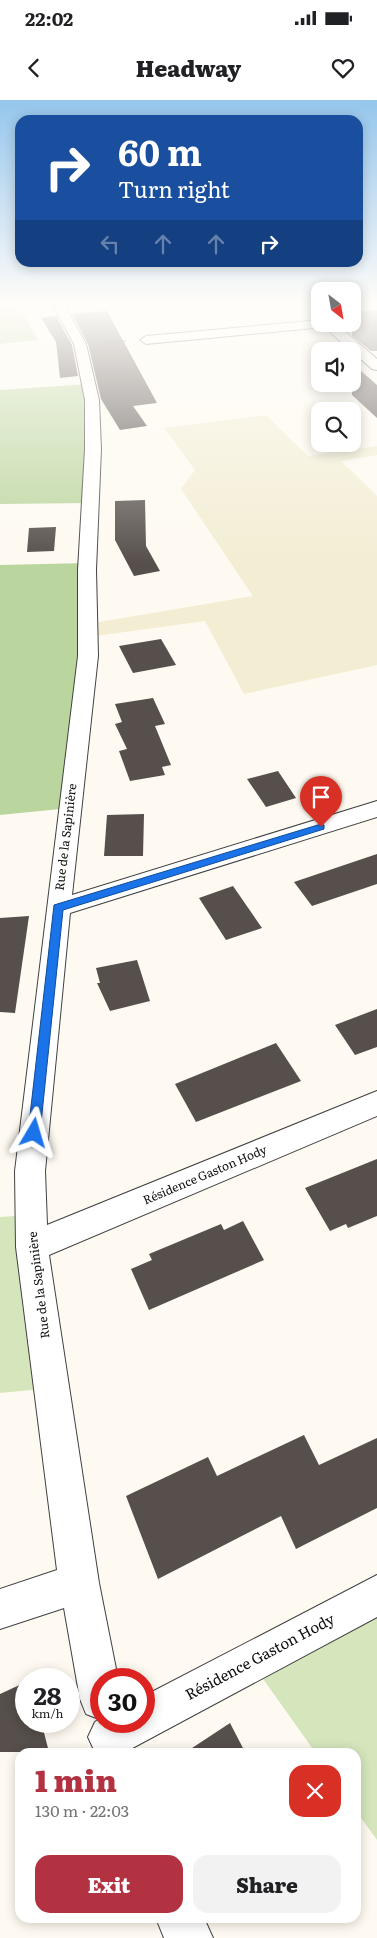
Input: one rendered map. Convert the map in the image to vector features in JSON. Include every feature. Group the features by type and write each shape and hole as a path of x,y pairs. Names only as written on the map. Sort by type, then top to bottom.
{"street":[{"name":"Rue de la Sapinière","path":"90,392 93,431 87,570 88,656 58,908 30,1170 32,1247 78,1583 103,1668"},
{"path":"58,908 377,810"},
{"name":"Résidence Gaston Hody","path":"32,1247 377,1104"},
{"path":"0,1609 78,1583"},
{"name":"Résidence Gaston Hody","path":"155,1707 377,1595"},
{"path":"182,1923 189,1938"}],"shaded area":[{"path":"266,415 308,456 336,452 361,452 361,448 377,446 377,455 341,461 377,496 377,665 244,694 205,621 88,637 88,624 253,596 181,489 195,470 164,428"}],"green space":[{"path":"0,392 89,392 90,503 0,504"},
{"path":"87,563 70,808 0,815 0,565"},
{"path":"31,1215 52,1388 0,1393 0,1217"},
{"path":"377,1595 377,1840 361,1818 361,1748 312,1748 251,1662"}],"building":[{"path":"99,392 151,392 157,403 133,406 147,426 120,430 101,399"},
{"path":"352,392 377,392 377,418 361,402 352,395"},
{"path":"145,500 146,546 160,571 134,576 115,540 115,501"},
{"path":"56,527 54,551 27,552 29,528"},
{"path":"161,639 176,665 133,673 119,646"},
{"path":"153,698 165,724 155,726 171,765 162,767 165,775 130,781 119,751 127,749 115,724 122,722 115,704"},
{"path":"278,771 296,798 266,807 247,779"},
{"path":"144,814 143,856 104,856 107,815"},
{"path":"377,854 377,884 312,906 294,882"},
{"path":"233,886 262,928 226,940 199,898"},
{"path":"29,916 15,1013 0,1012 0,918"},
{"path":"137,960 150,1001 110,1011 97,983 100,983 96,968"},
{"path":"377,1009 377,1047 355,1055 335,1025"},
{"path":"276,1043 301,1081 196,1122 175,1084"},
{"path":"377,1159 377,1216 348,1228 346,1224 330,1231 305,1188"},
{"path":"243,1221 264,1260 149,1310 131,1269 152,1260 149,1254 221,1224 224,1230"},
{"path":"304,1435 319,1465 377,1438 377,1508 296,1549 281,1516 158,1579 126,1496 208,1457 217,1476"},
{"path":"15,1687 15,1733 44,1733 48,1748 15,1748 15,1752 0,1752 0,1694"},
{"path":"230,1723 243,1748 192,1748"}],"route":[{"path":"34,1133 58,908 321,827"}]}
